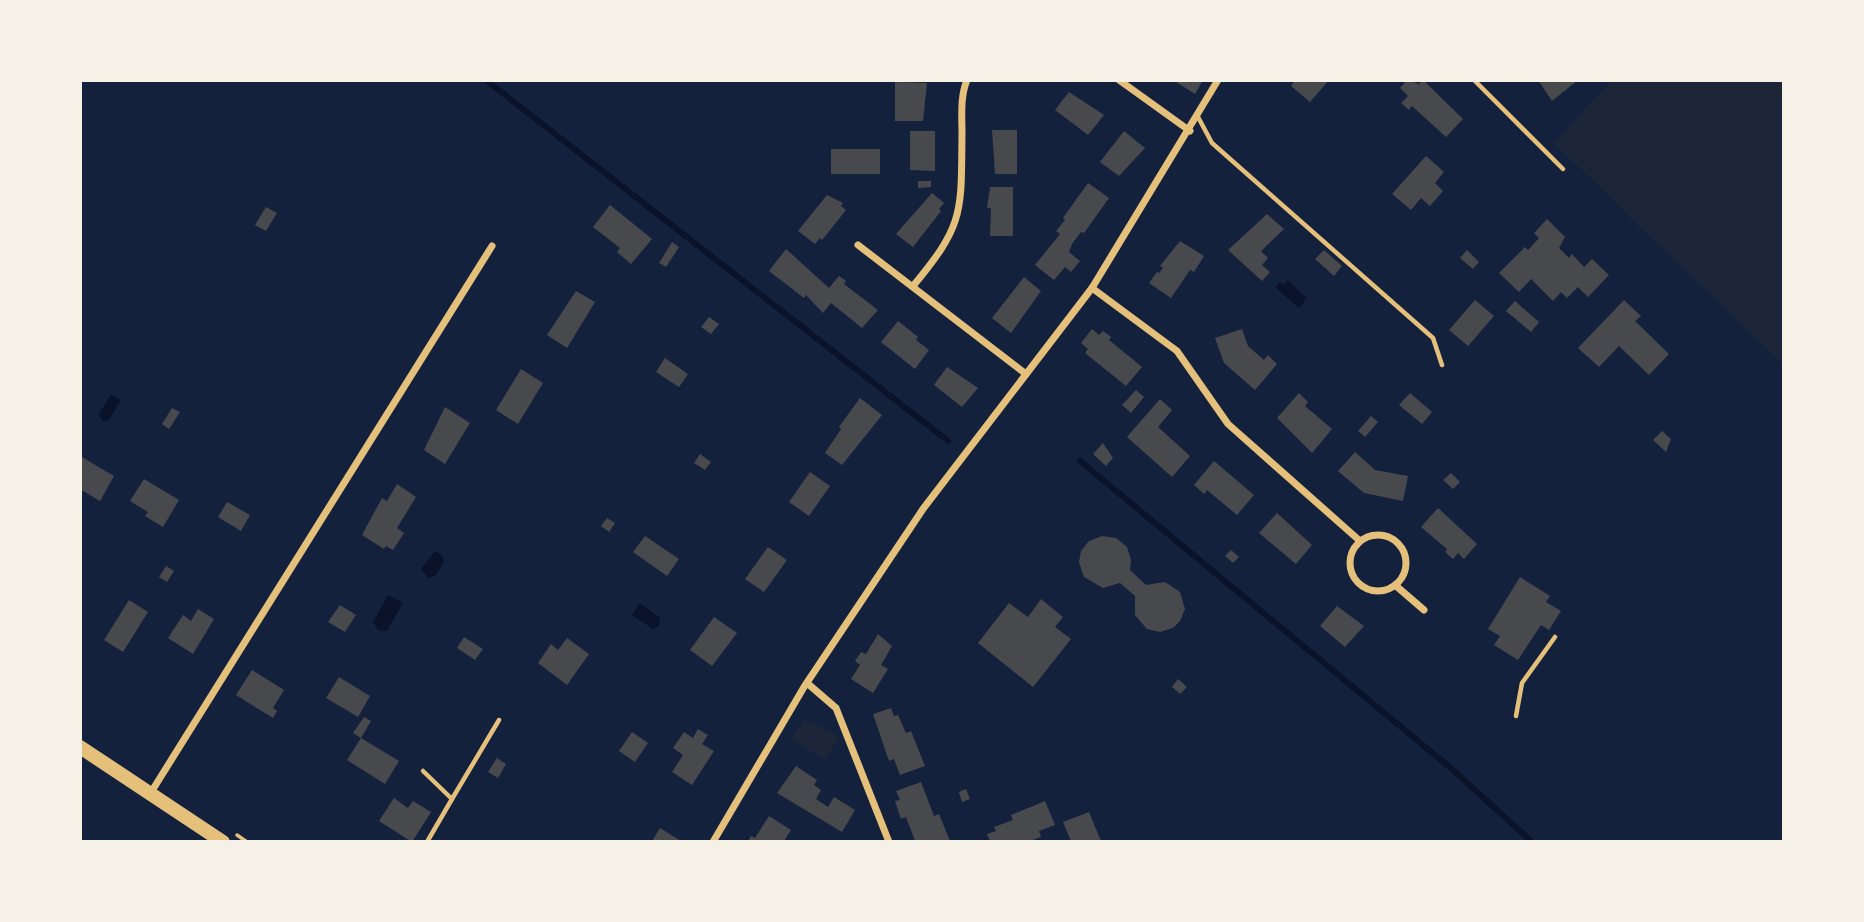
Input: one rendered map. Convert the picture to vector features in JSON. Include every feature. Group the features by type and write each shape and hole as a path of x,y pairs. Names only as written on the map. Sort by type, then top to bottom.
{"main road":[{"path":"82,753 223,842"}],"street":[{"path":"913,286 952,234 959,215 962,108 967,80"},
{"path":"1119,80 1190,131"},
{"path":"713,842 807,683 923,509 1092,288 1190,131 1218,80"},
{"path":"858,244 1026,374"},
{"path":"150,794 492,246"},
{"path":"1092,288 1177,351 1228,424 1360,541"},
{"path":"1381,534 1401,545 1406,556 1406,568 1395,585 1382,591 1370,590 1352,575 1352,552 1360,541 1381,534"},
{"path":"1395,585 1424,610"},
{"path":"807,683 836,708 889,842"}],"lane":[{"path":"1474,80 1563,169"},
{"path":"1198,117 1212,143 1433,338 1442,365"},
{"path":"1516,716 1522,683 1555,637"},
{"path":"427,842 499,720"},
{"path":"423,771 452,799"}],"shaded area":[{"path":"1611,81 1783,81 1783,365 1554,143"},
{"path":"1287,280 1307,298 1299,308 1275,287 1280,282 1284,285"},
{"path":"111,394 121,400 109,420 103,422 99,414"},
{"path":"435,551 442,555 444,562 435,576 428,578 421,569"},
{"path":"388,595 403,603 387,631 378,630 373,622"},
{"path":"640,603 660,618 659,626 653,629 632,615"},
{"path":"804,719 836,735 838,739 825,760 791,739"}],"building":[{"path":"1173,80 1203,80 1195,94"},
{"path":"1295,80 1329,80 1310,102 1291,86"},
{"path":"1407,80 1419,84 1423,80 1463,119 1446,137 1412,106 1409,110 1401,103 1408,96 1400,88"},
{"path":"1538,80 1578,80 1552,101"},
{"path":"895,82 927,83 923,121 895,121"},
{"path":"1069,92 1104,115 1088,135 1055,110"},
{"path":"992,130 1017,130 1017,174 995,174"},
{"path":"910,131 935,131 935,171 910,170"},
{"path":"1124,131 1145,148 1119,176 1100,162"},
{"path":"831,149 880,149 880,174 831,174"},
{"path":"1426,156 1444,172 1435,183 1443,191 1430,206 1421,198 1411,210 1392,194"},
{"path":"918,181 931,181 931,187 918,188"},
{"path":"1088,183 1109,198 1084,233 1081,232 1072,244 1069,252 1080,261 1071,272 1065,267 1054,280 1035,265 1060,234 1056,231 1065,220 1063,218"},
{"path":"990,187 1013,187 1013,236 990,236 991,208 987,208"},
{"path":"932,193 944,203 939,209 941,211 913,247 896,234"},
{"path":"827,195 843,203 841,206 846,210 822,240 820,238 815,244 798,231"},
{"path":"610,205 652,239 631,264 617,252 620,248 593,227"},
{"path":"266,207 277,213 266,231 255,225"},
{"path":"1267,214 1284,229 1261,251 1268,258 1262,265 1270,272 1262,281 1228,250"},
{"path":"1547,219 1565,237 1559,248 1569,258 1572,254 1584,267 1592,259 1609,275 1588,297 1578,287 1567,298 1561,292 1553,301 1531,279 1519,292 1499,273 1525,247 1528,250 1539,238 1534,233"},
{"path":"1180,241 1204,256 1194,272 1190,270 1171,298 1149,283 1163,268 1160,266"},
{"path":"672,242 679,247 666,267 659,263"},
{"path":"786,249 829,288 839,276 846,281 844,284 878,310 862,328 831,303 823,313 806,295 804,298 769,271"},
{"path":"1324,250 1342,266 1334,276 1315,259"},
{"path":"1467,250 1479,262 1473,269 1460,258"},
{"path":"1024,277 1041,291 1011,333 992,318"},
{"path":"576,291 595,302 567,348 547,335"},
{"path":"1475,300 1494,316 1468,346 1449,330"},
{"path":"1624,300 1641,316 1635,321 1669,354 1649,375 1619,346 1599,367 1578,348"},
{"path":"1515,301 1539,322 1531,332 1506,311"},
{"path":"709,317 719,324 711,334 701,327"},
{"path":"898,321 929,350 915,369 881,342"},
{"path":"1092,329 1099,335 1103,331 1111,337 1109,340 1142,367 1126,386 1085,353 1088,349 1081,343"},
{"path":"1242,329 1248,346 1264,360 1268,355 1277,364 1255,390 1224,363 1215,338"},
{"path":"665,358 688,374 679,387 656,372"},
{"path":"947,367 978,388 962,407 934,385"},
{"path":"521,369 543,383 518,424 496,410"},
{"path":"1136,390 1144,397 1131,413 1122,405"},
{"path":"1299,393 1308,402 1305,406 1332,429 1312,453 1277,418"},
{"path":"1410,393 1432,412 1422,424 1399,405"},
{"path":"860,398 882,415 842,465 825,453 841,429 839,427"},
{"path":"1160,399 1172,410 1158,427 1190,456 1172,477 1127,437"},
{"path":"445,407 470,423 445,464 424,450"},
{"path":"172,408 180,412 169,429 162,424"},
{"path":"1371,416 1378,422 1365,437 1358,431"},
{"path":"1662,431 1671,439 1666,452 1653,440"},
{"path":"1103,443 1113,458 1106,466 1093,454"},
{"path":"1355,452 1375,470 1408,476 1403,501 1364,493 1338,471"},
{"path":"700,454 711,462 705,470 694,463"},
{"path":"80,456 114,476 100,501 80,489"},
{"path":"1214,461 1254,495 1237,515 1207,490 1204,494 1194,485"},
{"path":"810,472 830,486 809,516 789,502"},
{"path":"1451,473 1460,482 1453,489 1443,480"},
{"path":"144,479 179,500 163,527 145,516 148,512 130,501"},
{"path":"397,484 416,497 397,528 404,533 393,550 386,546 384,549 362,535 382,498 387,501"},
{"path":"227,502 250,515 241,531 218,517"},
{"path":"1438,508 1477,544 1464,559 1458,553 1453,559 1445,552 1447,549 1421,527"},
{"path":"1277,513 1312,545 1296,564 1259,533"},
{"path":"607,518 615,523 609,532 601,526"},
{"path":"645,536 679,559 667,576 633,552"},
{"path":"1102,536 1116,538 1127,547 1131,560 1130,570 1146,585 1165,582 1180,592 1185,609 1180,621 1173,628 1160,632 1147,629 1135,615 1135,596 1120,583 1103,588 1084,577 1079,562 1081,551 1089,541"},
{"path":"768,547 787,560 764,592 745,579"},
{"path":"1231,550 1239,557 1233,563 1225,556"},
{"path":"166,566 174,571 167,582 159,577"},
{"path":"1520,577 1550,596 1546,602 1561,611 1549,630 1541,625 1518,660 1494,645 1500,636 1488,629"},
{"path":"1041,599 1063,617 1055,627 1071,639 1033,687 978,643 1009,603 1028,617"},
{"path":"129,600 148,612 123,652 104,640"},
{"path":"340,605 356,615 345,632 328,622"},
{"path":"1337,606 1364,626 1345,647 1320,626"},
{"path":"198,609 214,619 193,654 168,638 183,615 191,621"},
{"path":"714,617 737,633 712,666 690,650"},
{"path":"878,634 892,646 881,665 888,669 873,693 851,679 860,665 855,661 861,652 866,654"},
{"path":"464,637 483,649 475,660 457,648"},
{"path":"567,638 589,654 567,685 538,663 551,644 558,650"},
{"path":"252,670 284,690 273,708 277,711 273,718 236,695"},
{"path":"339,677 370,696 358,717 326,698"},
{"path":"1178,679 1187,687 1180,694 1172,687"},
{"path":"891,708 894,716 898,715 906,733 911,731 925,766 900,775 894,759 889,761 873,714"},
{"path":"364,717 371,721 361,738 353,733"},
{"path":"698,729 708,735 702,744 714,751 692,785 672,772 683,755 673,748 684,732 693,738"},
{"path":"632,732 648,743 635,762 619,751"},
{"path":"361,738 399,761 385,784 347,760"},
{"path":"497,758 506,764 498,778 488,772"},
{"path":"796,766 817,780 814,785 821,790 816,799 828,807 834,797 855,810 842,832 777,793"},
{"path":"921,782 934,816 939,814 950,841 915,841 906,817 901,819 895,801 900,800 896,791"},
{"path":"966,789 970,799 962,802 959,792"},
{"path":"394,798 408,808 413,801 431,812 412,842 379,821"},
{"path":"1045,801 1055,825 1039,831 1041,837 1030,841 990,841 987,834 996,831 994,827 1013,820 1011,815"},
{"path":"1089,812 1101,841 1071,841 1063,822"},
{"path":"769,816 791,830 784,841 748,841 751,836 755,838"},
{"path":"660,828 681,841 652,841"}],"waterway":[{"path":"486,80 948,441"},
{"path":"1080,461 1453,770 1532,842"}]}
